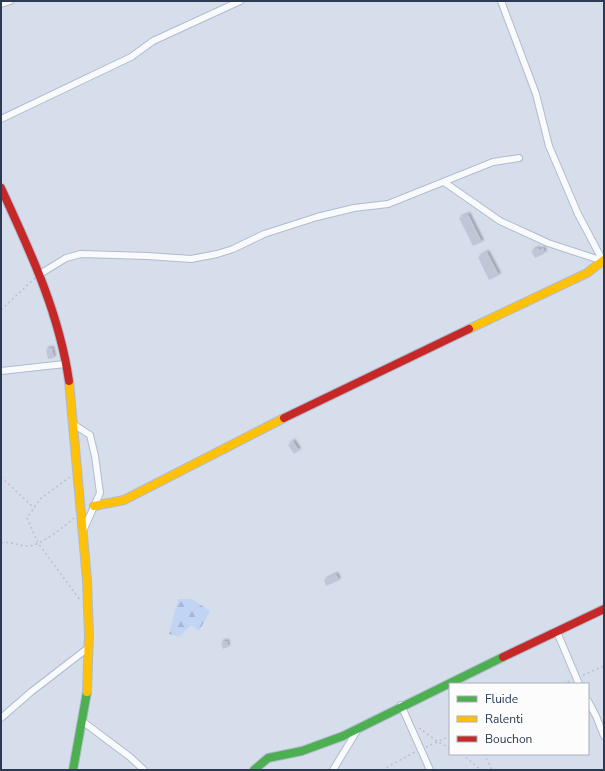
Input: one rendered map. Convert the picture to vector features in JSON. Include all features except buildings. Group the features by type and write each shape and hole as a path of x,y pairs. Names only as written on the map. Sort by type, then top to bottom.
{"street":[{"path":"1,4 10,1"},
{"path":"1,119 131,57 153,41 240,1"},
{"path":"501,1 536,94 549,146 578,214 604,262"},
{"path":"40,274 66,258 81,254 191,259 216,254 233,249 264,234 354,208 388,204 493,162 519,158"},
{"path":"444,182 500,221 548,243 604,262"},
{"path":"1,188 40,274 55,314 65,364 73,424 88,584 87,690 73,770"},
{"path":"94,506 124,500 280,421 587,274 604,262"},
{"path":"1,371 65,364"},
{"path":"73,424 90,436 95,456 100,493 84,529"},
{"path":"449,683 604,608"},
{"path":"557,632 577,681"},
{"path":"1,718 3,714 88,648"},
{"path":"254,770 268,758 302,751 343,736 358,727 449,683"},
{"path":"589,703 604,736"},
{"path":"401,706 430,770"},
{"path":"82,721 130,757 144,770"},
{"path":"333,770 358,727"}],"path":[{"path":"1,310 40,274"},
{"path":"78,472 40,499 27,518 38,543 82,602"},
{"path":"1,477 34,508"},
{"path":"1,543 5,542 26,546 38,543 56,533 82,512"},
{"path":"577,681 604,666"},
{"path":"408,720 438,742 449,748"},
{"path":"463,755 480,770"},
{"path":"484,755 492,770"}],"green space":[{"path":"178,599 192,599 210,611 199,631 191,625 179,637 169,634"}],"traffic: fast":[{"path":"450,683 503,657"},
{"path":"254,770 268,758 302,751 343,736 449,684"},
{"path":"73,770 87,692"}],"traffic: slow":[{"path":"469,329 587,273 604,260"},
{"path":"69,381 87,580 89,635 87,692"},
{"path":"94,506 124,500 284,418"}],"traffic: jam":[{"path":"1,188 33,259 51,306 64,355 69,381"},
{"path":"284,418 469,329"},
{"path":"503,657 604,609"}]}
